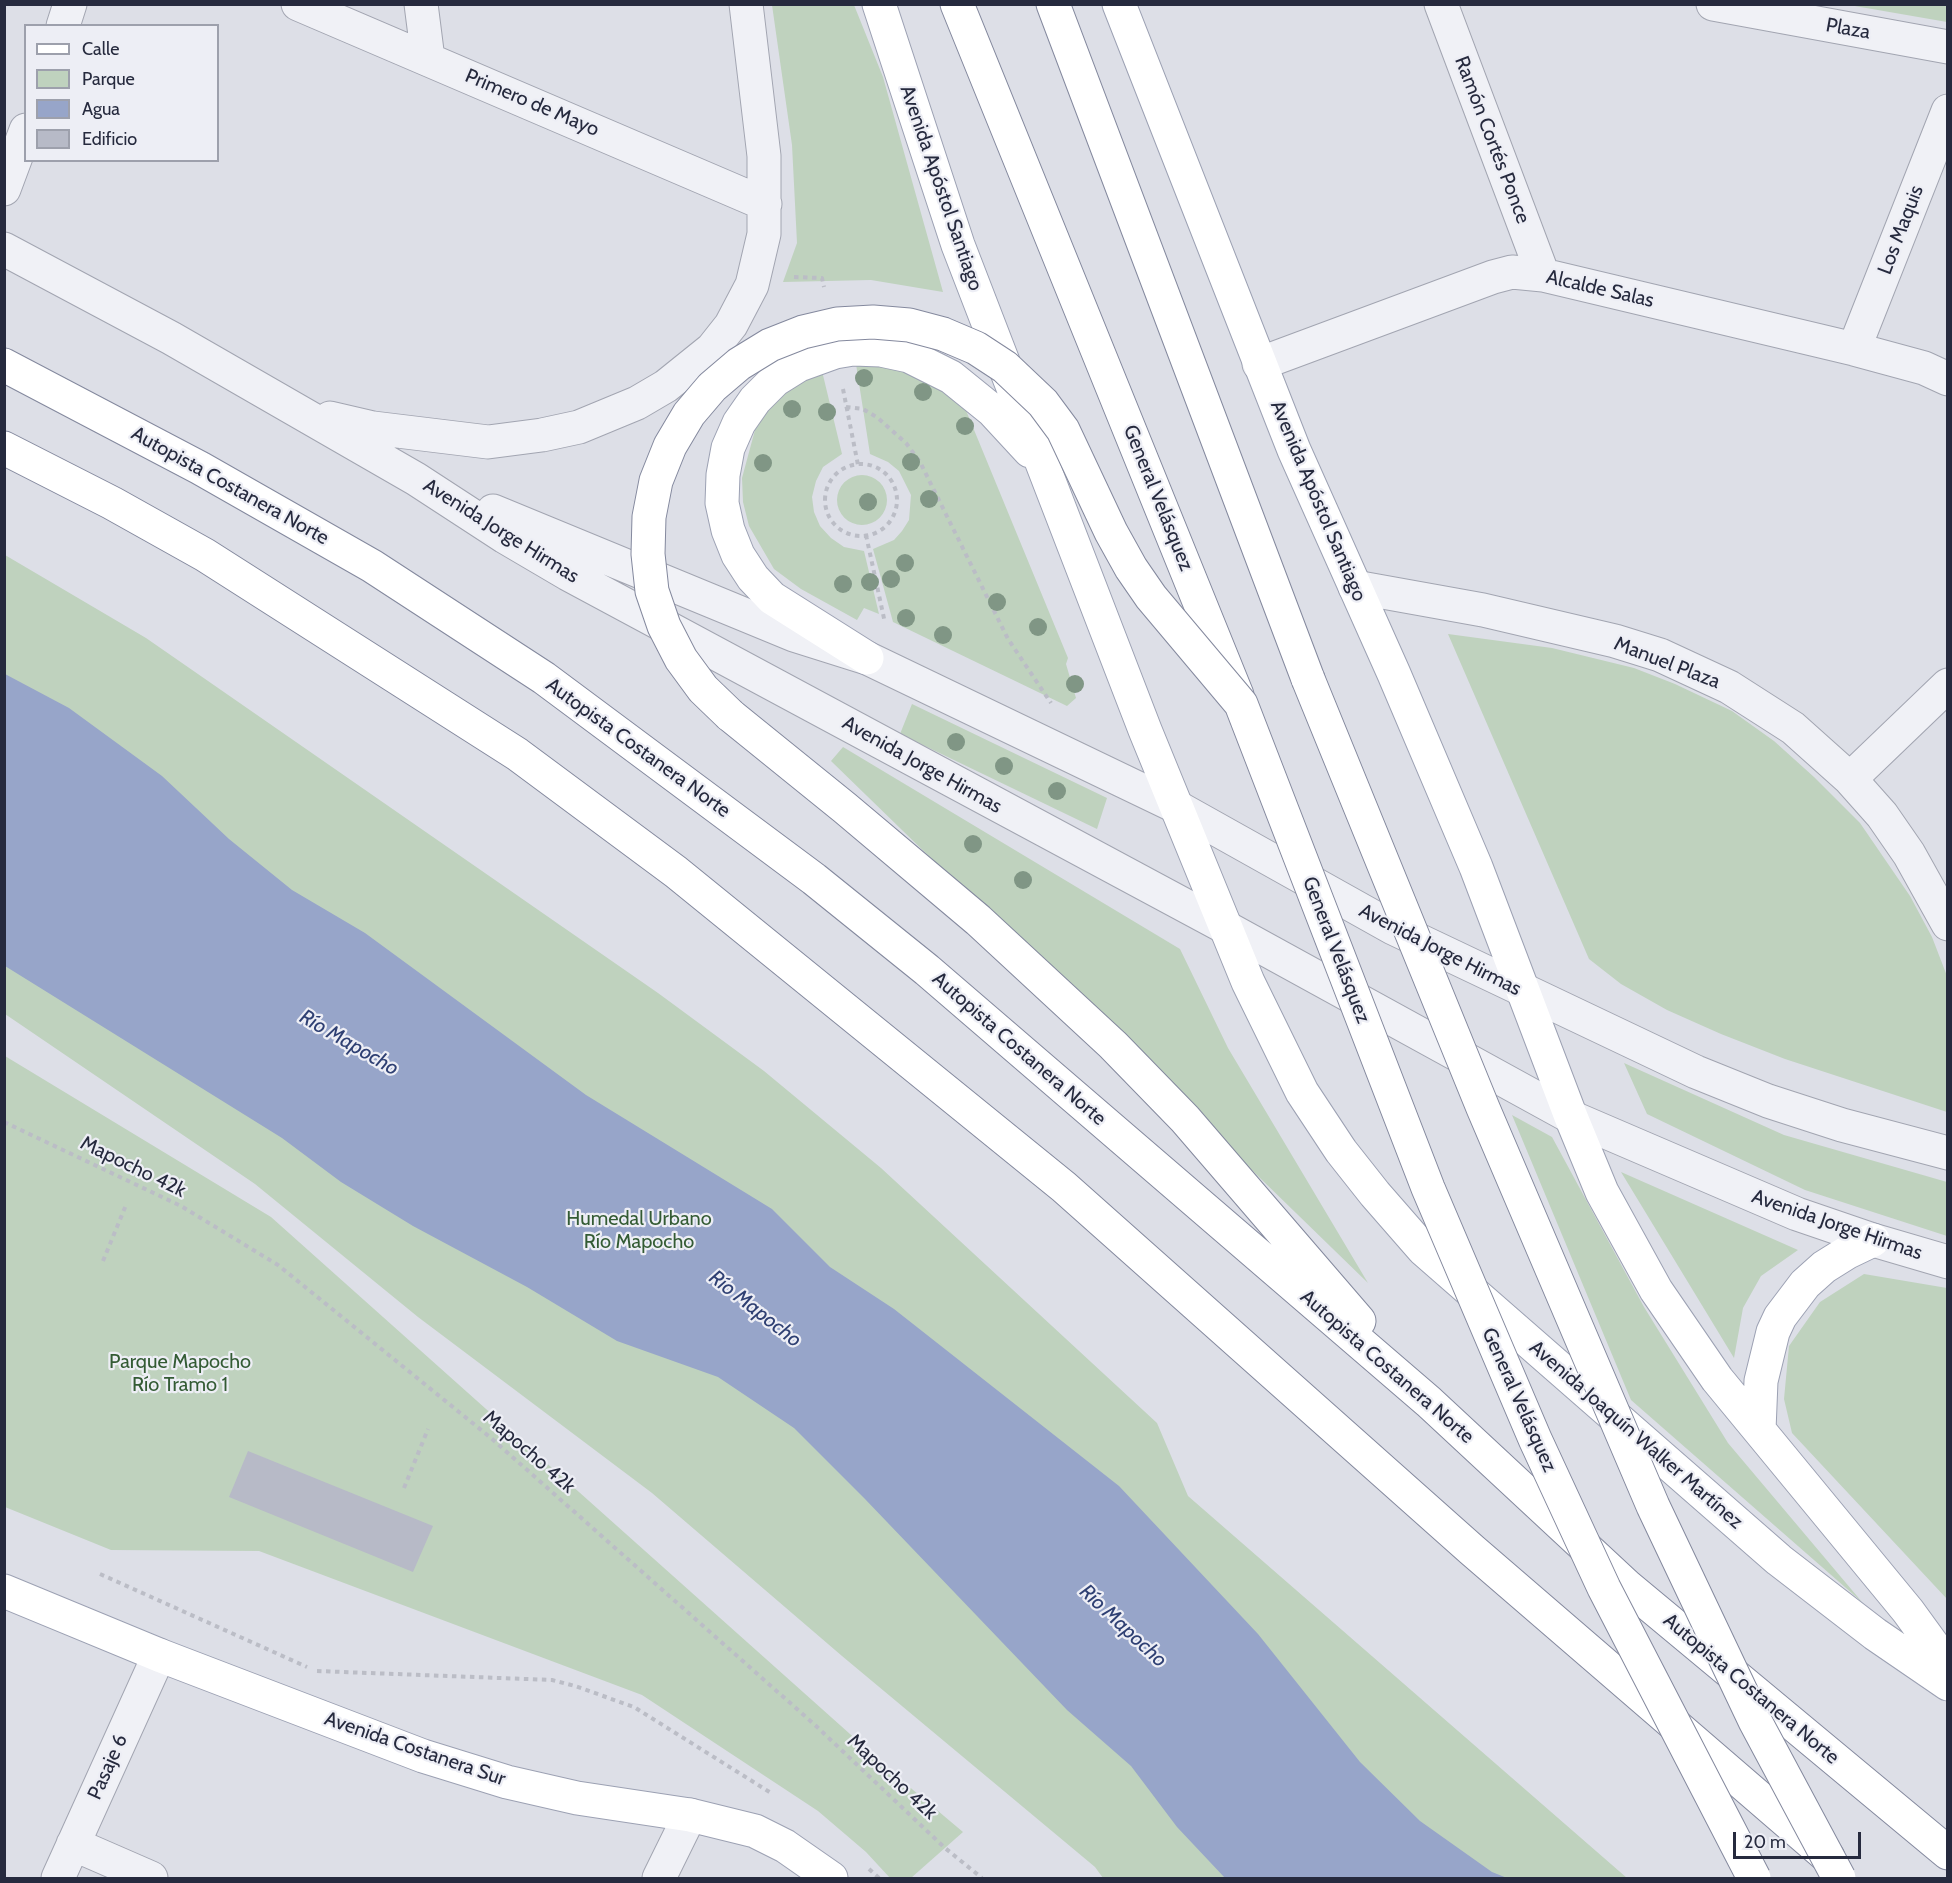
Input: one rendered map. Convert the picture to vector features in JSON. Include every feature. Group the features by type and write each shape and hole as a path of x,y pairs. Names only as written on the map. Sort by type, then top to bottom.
{"main road":[{"name":"Avenida Apóstol Santiago","path":"879,4 958,245 1175,806"},
{"name":"General Velásquez","path":"957,4 1241,704 1428,1188 1535,1439 1604,1588 1754,1878"},
{"path":"1053,4 1308,678 1483,1108 1653,1506 1755,1721 1839,1878"},
{"name":"Avenida Apóstol Santiago","path":"1119,4 1294,450 1468,846 1526,993"},
{"path":"1241,704 1151,597 1131,568 1111,532 1063,430 1043,403 1005,367 976,348 909,325 873,322 837,324 803,332 770,345 739,364 712,387 689,414 670,446 656,481 649,517 648,554 652,591 661,618 681,659 703,689 730,715 978,920 1113,1045 1192,1128 1429,1402"},
{"path":"867,658 772,598 753,578 738,555 728,530 723,503 723,475 728,448 739,423 755,400 775,380 799,365 835,352 853,349 881,350 909,356 951,377 973,393 1043,467"},
{"name":"Autopista Costanera Norte","path":"4,365 200,468 372,566 544,678 632,741 814,879 927,970 1429,1402 1628,1587 1947,1852"},
{"path":"4,448 112,503 205,555 517,754 676,872 1064,1187 1472,1550 1852,1878"},
{"name":"Avenida Joaquín Walker Martínez","path":"1175,806 1269,1028 1302,1092 1368,1185 1424,1249 1779,1560 1875,1634 1947,1684"},
{"path":"1526,993 1571,1118 1602,1192 1656,1290 1717,1379 1908,1611 1947,1666"},
{"path":"1759,1430 1763,1372 1773,1332 1780,1317 1805,1284 1824,1267 1873,1240"},
{"name":"Avenida Costanera Sur","path":"4,1591 159,1655 423,1756 507,1782 577,1798 690,1815 755,1831 785,1846 831,1878"}],"street":[{"path":"64,24 70,4"},
{"name":"Primero de Mayo","path":"298,4 765,204"},
{"path":"421,4 428,59"},
{"path":"288,407 373,428 488,442 542,435 610,416 637,403 683,373 712,349 730,325 752,285 759,264 765,204 764,156 746,4"},
{"name":"Ramón Cortés Ponce","path":"1441,4 1543,275"},
{"name":"Plaza","path":"1713,4 1947,46"},
{"name":"Los Maquis","path":"1854,349 1947,111"},
{"path":"4,189 24,135"},
{"path":"4,249 171,338 416,479"},
{"name":"Alcalde Salas","path":"1260,364 1493,277 1512,272 1543,275 1854,349 1924,368 1947,379"},
{"name":"Avenida Jorge Hirmas","path":"416,479 794,635 867,658 1175,806 1394,928 1526,993 1696,1072 1768,1101 1917,1147 1947,1153"},
{"name":"Avenida Jorge Hirmas","path":"416,479 505,537 568,574 1225,927 1571,1118 1727,1185 1873,1240 1947,1262"},
{"name":"Manuel Plaza","path":"1355,587 1483,610 1615,641 1660,656 1729,687 1793,728 1850,779 1910,854 1947,924"},
{"path":"1850,779 1947,685"},
{"name":"Pasaje 6","path":"58,1878 159,1655"},
{"path":"659,1878 690,1815"},
{"path":"73,1844 151,1878"}],"path":[{"path":"846,407 863,409 878,418 906,443 920,462 1008,639 1054,709"},
{"path":"863,464 885,473 897,494 892,518 885,527 866,536 850,534 838,528 826,506 826,493 830,482 840,472 851,466 863,464"},
{"path":"866,536 886,626 867,658"},
{"name":"Mapocho 42k","path":"4,1122 181,1206 278,1265 491,1438 815,1725 945,1848 982,1878"},
{"path":"103,1261 126,1205"},
{"path":"404,1488 428,1429"},
{"path":"100,1574 319,1672 552,1680 575,1686 634,1707 772,1794"},
{"path":"863,1863 879,1878"}],"green space":[{"path":"772,5 854,5 883,77 943,292 871,280 783,282 797,243 792,145"},
{"path":"1849,5 1947,5 1947,22"},
{"path":"878,361 926,376 965,408 1068,658 1066,664 1076,698 1067,706 893,622 873,549 894,540 902,531 909,520 911,495 899,471 888,462 870,454 856,364"},
{"path":"822,371 842,454 823,467 816,481 812,497 814,512 820,526 831,538 844,547 864,551 879,614 864,608 857,620 801,589 774,569 749,526 743,502 742,478 755,430 785,391"},
{"path":"857,475 867,475 880,482 887,495 887,505 880,518 867,525 857,525 848,521 841,514 837,505 837,495 841,486 848,479"},
{"name":"Humedal Urbano Río Mapocho","path":"5,555 146,638 658,993 764,1071 881,1168 1157,1423 1188,1496 1627,1878 1103,1878 1095,1867 842,1656 652,1493 418,1317 255,1184 5,1014"},
{"path":"1448,634 1552,648 1634,668 1675,684 1732,711 1774,741 1814,777 1860,823 1910,896 1932,937 1947,976 1947,1112 1785,1059 1721,1034 1667,1010 1621,984 1589,959"},
{"path":"912,704 1107,798 1097,829 900,734"},
{"path":"843,747 1180,949 1228,1048 1368,1283 831,761"},
{"name":"Parque Mapocho Río Tramo 1","path":"5,1056 271,1217 906,1784 963,1832 911,1878 890,1878 866,1852 818,1811 642,1695 259,1551 111,1550 5,1507"},
{"path":"1624,1063 1784,1135 1947,1182 1947,1236 1805,1190 1647,1114"},
{"path":"1512,1115 1552,1137 1644,1307 1728,1443 1862,1602 1631,1400"},
{"path":"1621,1172 1798,1250 1761,1276 1743,1308 1734,1358"},
{"path":"1864,1274 1947,1288 1947,1599 1792,1433 1784,1399 1789,1346 1820,1302"}],"water":[{"name":"Río Mapocho","path":"5,674 69,708 162,776 229,839 292,890 365,933 586,1095 772,1209 830,1267 894,1309 1119,1486 1258,1634 1360,1762 1420,1821 1492,1872 1507,1878 1225,1878 1177,1827 1131,1766 1067,1710 794,1428 718,1377 617,1341 527,1287 413,1226 341,1182 282,1138 5,966"}],"building":[{"path":"248,1451 433,1526 413,1572 229,1497"}]}
